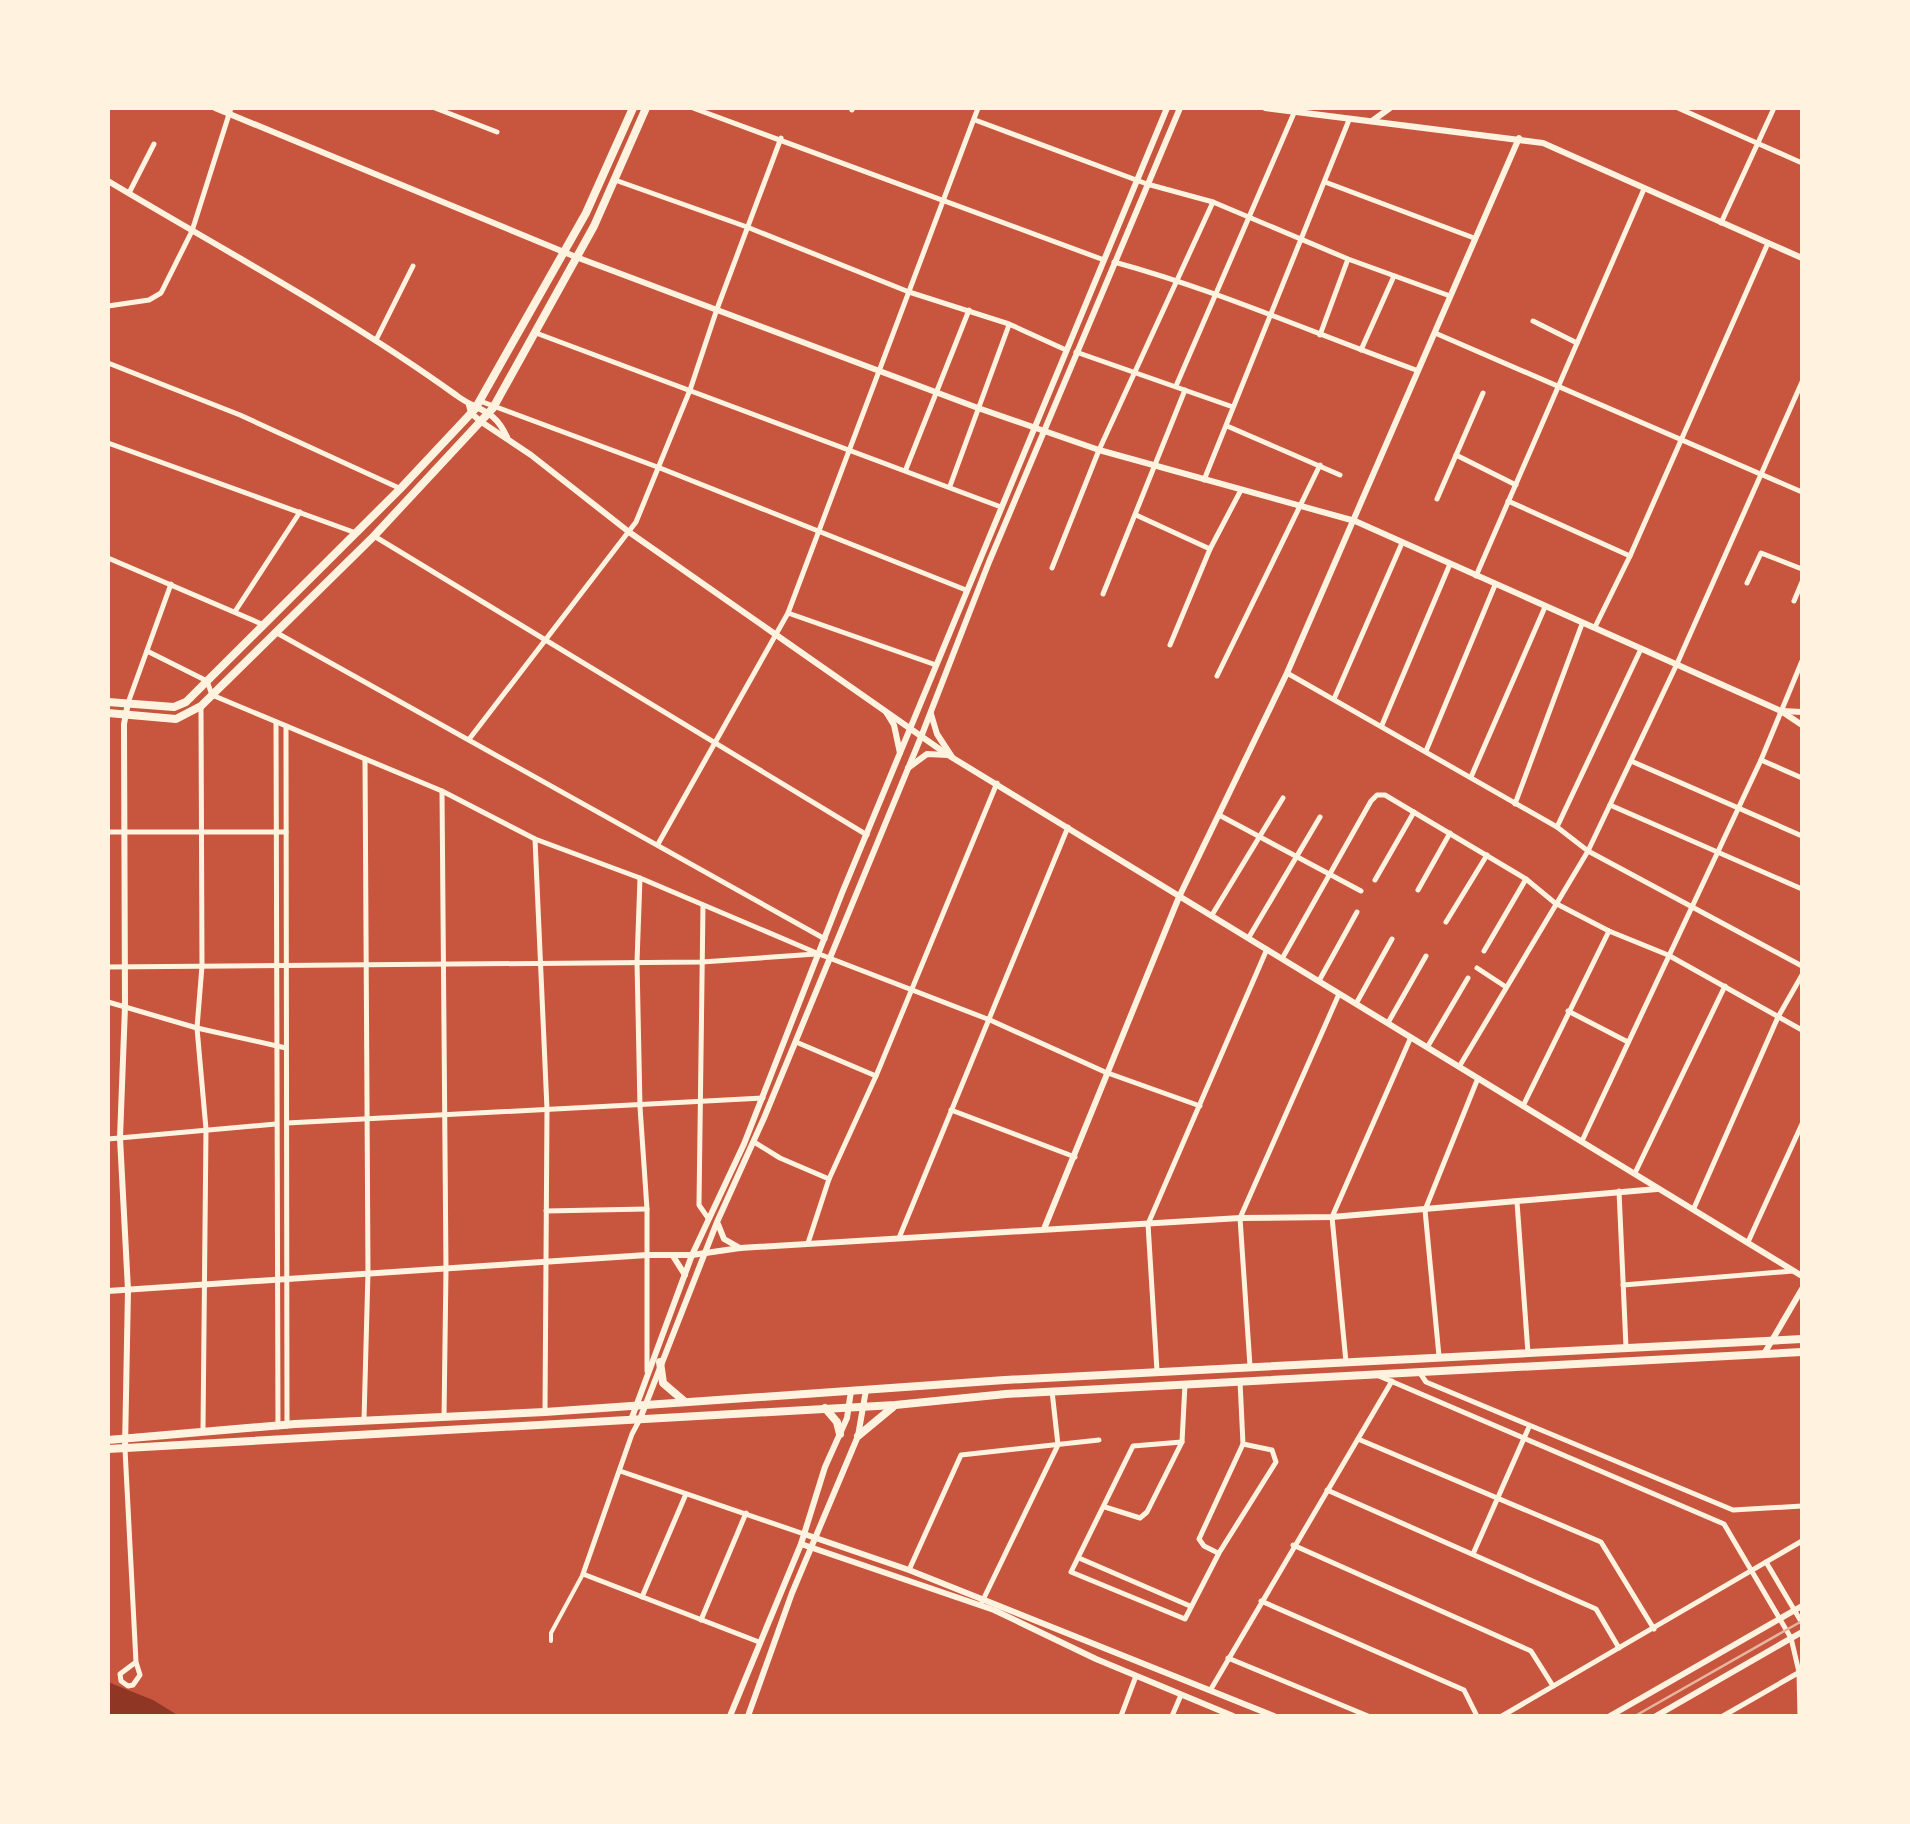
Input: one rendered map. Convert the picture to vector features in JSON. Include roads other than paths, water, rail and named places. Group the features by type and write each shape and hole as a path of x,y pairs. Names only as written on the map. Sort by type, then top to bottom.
{"main road":[{"path":"108,702 174,707 186,702 356,534 474,406 586,213 633,108"},
{"path":"108,713 176,719 202,706 374,536 491,410 576,257 646,108"},
{"path":"108,1449 204,1433 282,1426 1157,1371 1802,1338"},
{"path":"108,1440 125,1444 636,1420 895,1406 1052,1391 1802,1352"},
{"path":"660,1362 663,1383 684,1400"},
{"path":"858,1436 884,1411 895,1406"},
{"path":"825,1408 837,1422 840,1434"}],"street":[{"path":"216,108 229,110 576,257 978,408 1099,450 1355,522 1780,711 1802,725"},
{"path":"434,108 497,132"},
{"path":"693,108 1109,261 1219,294 1270,317 1416,370"},
{"path":"658,844 788,613 978,108"},
{"path":"640,1406 754,1142 1045,432 1167,108"},
{"path":"646,1371 692,1255 763,1098 1066,350 1180,108"},
{"path":"1265,108 1544,144 1802,258"},
{"path":"1372,122 1390,108"},
{"path":"1678,108 1802,163"},
{"path":"1721,223 1774,108"},
{"path":"108,306 149,300 160,293 192,231 229,110"},
{"path":"1176,386 1294,113"},
{"path":"974,119 1147,184 1213,202 1300,240 1450,296"},
{"path":"1204,480 1349,120"},
{"path":"470,738 629,532 660,468 781,138"},
{"path":"1044,1228 1179,898 1355,522 1416,370 1519,138"},
{"path":"128,193 154,144"},
{"path":"614,180 748,227 909,292 1009,324 1066,350"},
{"path":"108,181 376,340 474,406 660,468 968,591"},
{"path":"1325,182 1474,238"},
{"path":"1476,576 1644,188"},
{"path":"1052,568 1133,372 1213,202"},
{"path":"1594,630 1768,243"},
{"path":"1320,335 1348,259"},
{"path":"376,340 413,266"},
{"path":"1361,350 1394,276"},
{"path":"906,469 969,310"},
{"path":"1533,321 1577,344"},
{"path":"950,486 1009,324"},
{"path":"534,332 1002,507"},
{"path":"1435,333 1802,492"},
{"path":"1076,352 1233,407"},
{"path":"108,363 240,415 400,488"},
{"path":"1459,1067 1588,851 1676,666 1802,382"},
{"path":"1102,594 1185,390"},
{"path":"1437,499 1483,392"},
{"path":"474,406 480,421 629,532 950,756 1802,1276"},
{"path":"491,410 509,440"},
{"path":"1226,426 1340,475"},
{"path":"108,443 356,534"},
{"path":"1456,455 1516,485"},
{"path":"1217,676 1320,465"},
{"path":"1170,644 1210,548 1241,490"},
{"path":"1508,501 1630,556"},
{"path":"235,612 300,512"},
{"path":"1136,516 1210,548"},
{"path":"374,536 867,836"},
{"path":"1334,699 1402,542"},
{"path":"1747,582 1760,553 1802,569"},
{"path":"108,558 264,625"},
{"path":"1382,726 1450,564"},
{"path":"1794,601 1802,582"},
{"path":"136,1662 120,1674 121,1681 128,1686 140,1675 136,1662 125,1444 128,1290 120,1138 125,1007 124,715 171,584"},
{"path":"1426,751 1495,584"},
{"path":"1471,777 1545,607"},
{"path":"788,613 936,665"},
{"path":"1515,804 1582,624"},
{"path":"274,632 826,939"},
{"path":"1557,827 1640,650"},
{"path":"147,651 207,681 212,696 442,791 535,839 912,988 1105,1072 1200,1106"},
{"path":"1582,1141 1761,760 1802,660"},
{"path":"1287,673 1557,827 1588,851 1802,966"},
{"path":"202,706 202,966 197,1028 206,1130 204,1433"},
{"path":"930,711 950,756"},
{"path":"1780,711 1802,712"},
{"path":"886,712 897,736 898,762"},
{"path":"276,722 276,1278 282,1426"},
{"path":"282,1426 286,1276 286,726"},
{"path":"907,768 927,754 950,756"},
{"path":"364,1423 368,1272 365,758"},
{"path":"1631,760 1802,836"},
{"path":"1761,760 1802,778"},
{"path":"808,1243 829,1180 996,783"},
{"path":"442,791 444,1418"},
{"path":"1283,957 1371,801 1377,795 1385,795 1526,879 1555,902 1609,931 1668,955 1802,1030"},
{"path":"1212,916 1283,798"},
{"path":"1610,805 1802,890"},
{"path":"1374,880 1414,812"},
{"path":"1219,815 1361,890"},
{"path":"1248,937 1320,817"},
{"path":"899,1238 1068,828"},
{"path":"108,832 286,832"},
{"path":"1418,890 1450,833"},
{"path":"535,839 547,1108 544,1412"},
{"path":"1446,922 1487,855"},
{"path":"550,1641 582,1574 620,1472 646,1371 647,1208 637,962 640,878"},
{"path":"1484,951 1526,879"},
{"path":"703,905 698,1206 708,1218"},
{"path":"1320,980 1357,912"},
{"path":"1523,1106 1609,931"},
{"path":"1357,1002 1392,939"},
{"path":"1157,1371 1148,1224 1268,948"},
{"path":"108,967 702,962 819,954"},
{"path":"1390,1022 1426,956"},
{"path":"1477,968 1506,987"},
{"path":"1694,1208 1778,1017 1802,975"},
{"path":"1428,1046 1468,978"},
{"path":"1635,1173 1724,986"},
{"path":"1250,1366 1240,1218 1340,991"},
{"path":"108,1002 286,1048"},
{"path":"1568,1011 1628,1042"},
{"path":"1346,1362 1332,1216 1411,1035"},
{"path":"794,1042 876,1076"},
{"path":"1439,1356 1425,1210 1478,1078"},
{"path":"108,1139 286,1123 763,1098"},
{"path":"951,1110 1074,1157"},
{"path":"1748,1242 1802,1124"},
{"path":"754,1142 829,1180"},
{"path":"108,1291 286,1276 692,1255 740,1248 1044,1228 1425,1210 1661,1189"},
{"path":"1619,1192 1626,1348"},
{"path":"1517,1202 1528,1352"},
{"path":"546,1211 647,1208"},
{"path":"718,1222 724,1239 740,1248"},
{"path":"673,1256 685,1275"},
{"path":"1624,1285 1793,1271"},
{"path":"1764,1354 1802,1289"},
{"path":"1419,1370 1426,1382 1733,1510 1802,1506"},
{"path":"1371,1373 1724,1524 1791,1638 1801,1672 1800,1716"},
{"path":"1219,1553 1199,1539 1242,1444 1240,1381"},
{"path":"1211,1689 1392,1381"},
{"path":"1104,1507 1144,1516 1182,1442 1184,1384"},
{"path":"748,1716 858,1436 866,1389"},
{"path":"730,1716 801,1544 825,1466 850,1407 851,1390"},
{"path":"982,1602 1058,1445 1052,1391"},
{"path":"1472,1554 1529,1427"},
{"path":"1358,1439 1601,1542 1654,1628"},
{"path":"909,1570 961,1455 1099,1440"},
{"path":"1182,1442 1132,1446 1072,1572 1185,1619 1219,1553 1276,1462 1272,1450 1242,1444"},
{"path":"620,1472 909,1570 1230,1716"},
{"path":"1327,1490 1596,1609 1619,1648"},
{"path":"642,1597 686,1494"},
{"path":"1724,1524 1733,1510"},
{"path":"701,1620 746,1512"},
{"path":"1502,1716 1802,1541"},
{"path":"801,1544 982,1602 1274,1716"},
{"path":"1294,1545 1531,1651 1553,1687"},
{"path":"1079,1558 1190,1606"},
{"path":"1766,1562 1799,1608 1802,1623"},
{"path":"582,1574 759,1642"},
{"path":"1261,1601 1464,1690 1478,1716"},
{"path":"1610,1716 1799,1608"},
{"path":"1656,1716 1802,1632"},
{"path":"1228,1658 1368,1716"},
{"path":"1722,1716 1801,1672"},
{"path":"1121,1716 1136,1676"},
{"path":"1172,1716 1181,1696"}],"railway":[{"path":"1635,1716 1802,1621"}]}
